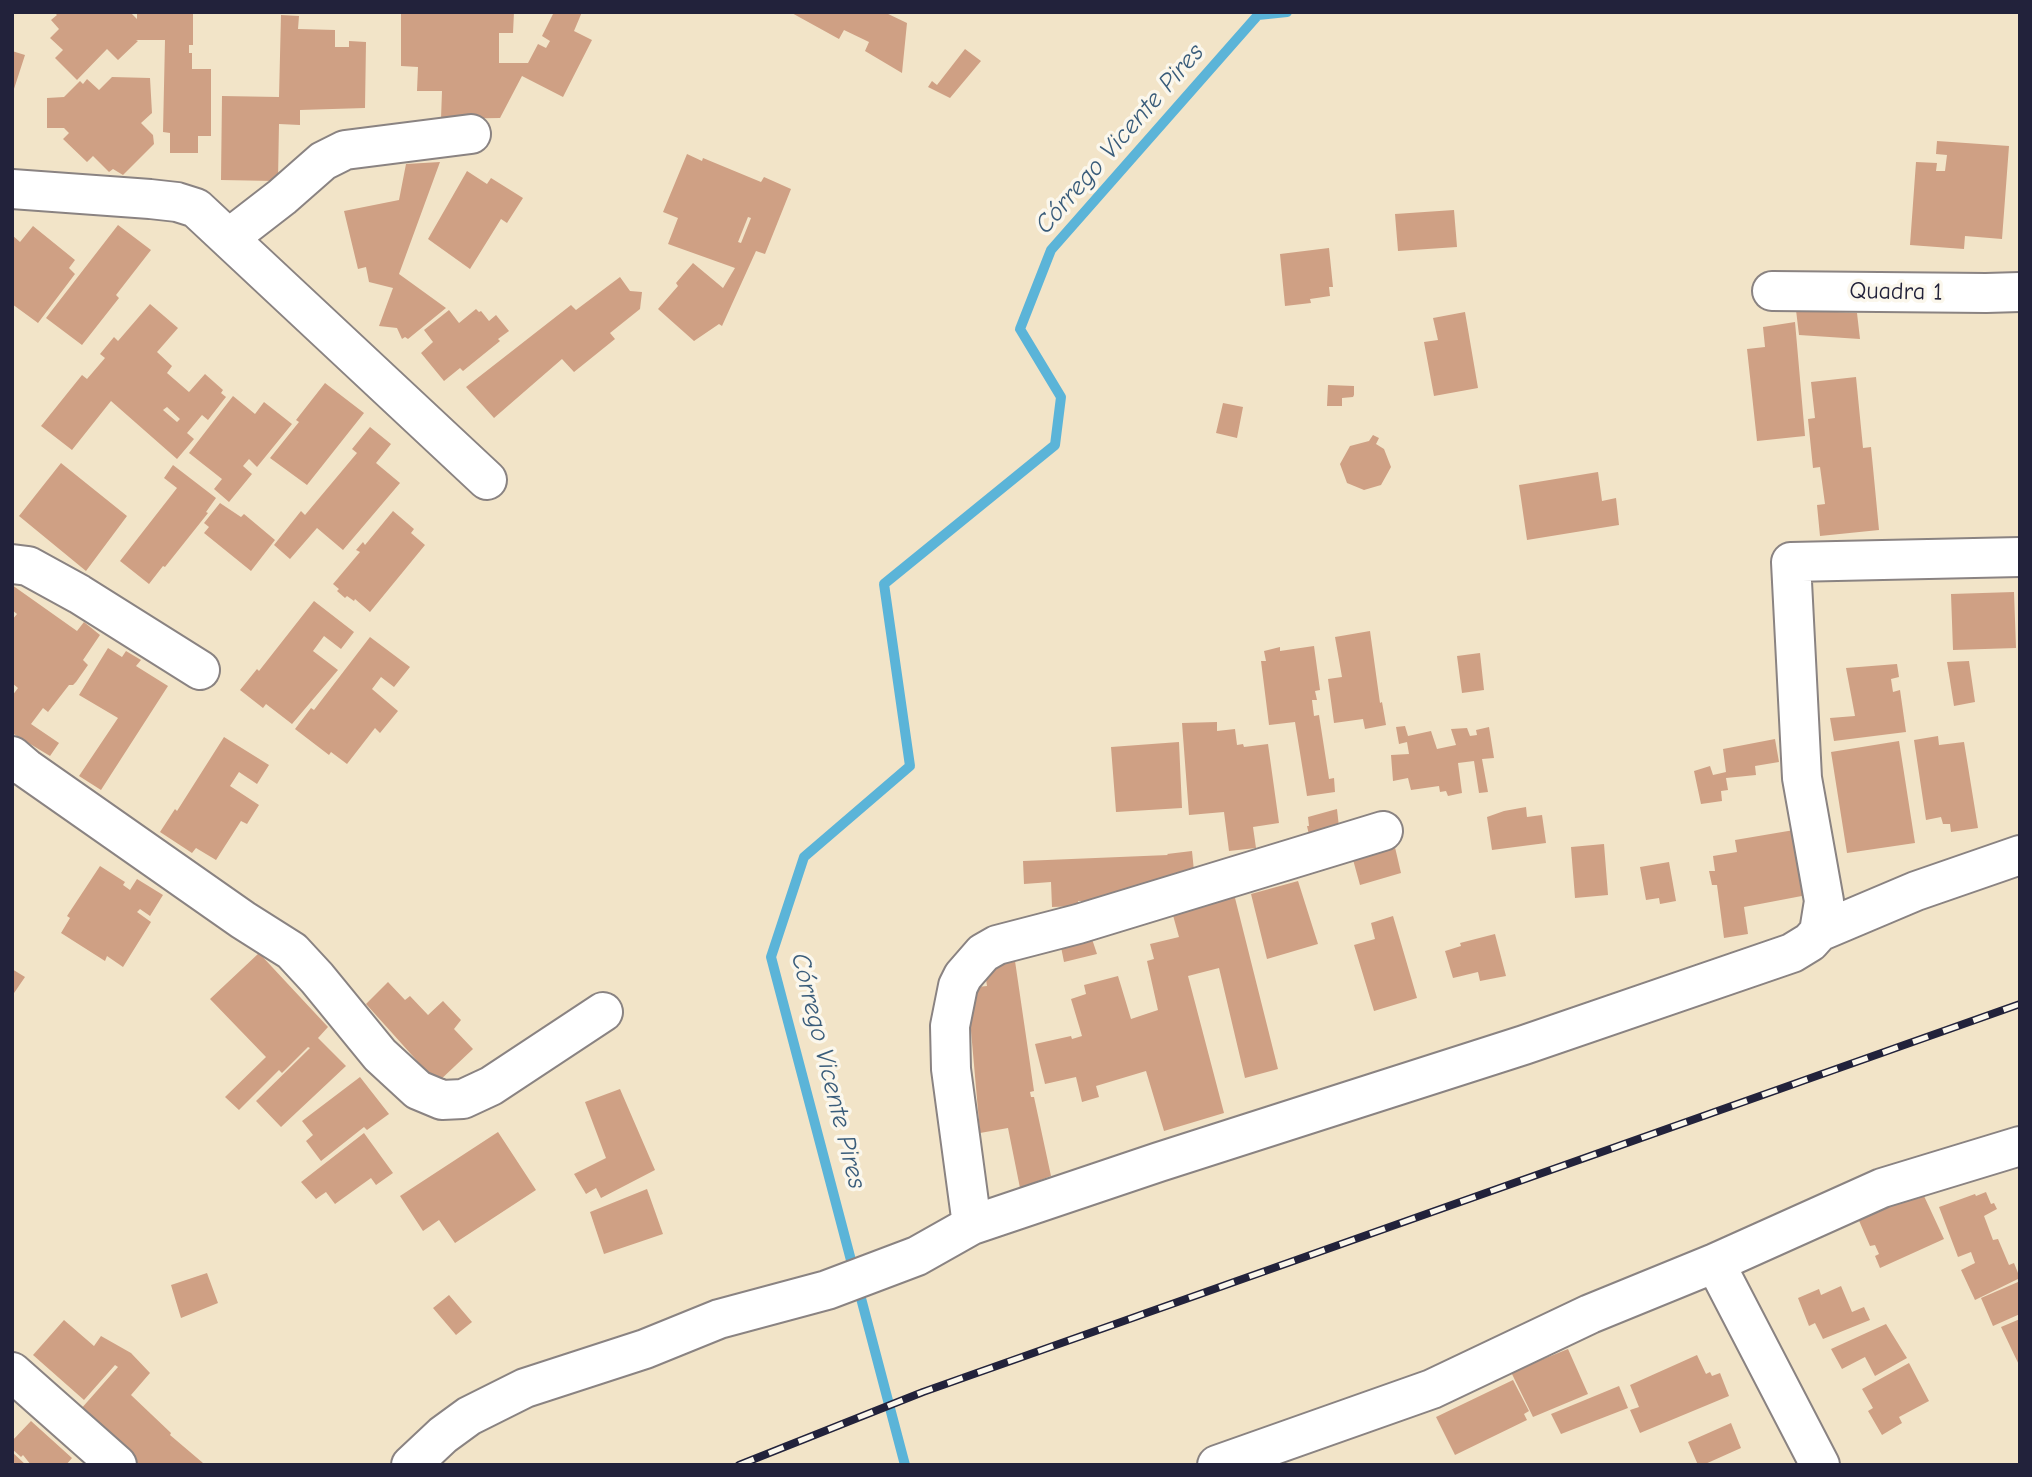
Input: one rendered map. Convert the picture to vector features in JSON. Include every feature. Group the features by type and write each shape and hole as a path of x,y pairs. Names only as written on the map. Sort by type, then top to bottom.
{"street":[{"path":"229,238 323,161 345,150 471,134"},
{"path":"12,189 177,202 196,208 487,480"},
{"name":"Quadra 1","path":"1772,291 2020,292"},
{"path":"1819,932 1824,901 1802,778 1791,562 2020,557"},
{"path":"12,564 28,566 69,588 200,670"},
{"path":"12,756 232,912 292,950 380,1055 418,1090 442,1100 463,1099 491,1086 603,1012"},
{"path":"972,1225 951,1069 950,1026 958,986 969,967 983,953 997,945 1091,920 1383,831"},
{"path":"411,1465 443,1434 469,1416 525,1388 645,1349 719,1319 827,1290 885,1269 917,1256 972,1225 1754,968 1792,953 1810,942 1819,932 1916,891 2020,855"},
{"path":"1217,1465 1433,1389 1590,1314 1715,1263 1882,1188 2020,1146"},
{"path":"1715,1263 1820,1465"},
{"path":"12,1372 117,1465"}],"building":[{"path":"54,12 130,12 137,19 137,12 193,12 193,45 189,45 192,69 211,69 211,136 198,136 198,153 170,153 170,133 163,132 165,40 136,40 138,41 118,60 107,49 77,80 55,58 63,50 50,38 59,29 51,20 57,15"},
{"path":"401,12 514,12 513,33 499,33 499,63 528,63 538,44 546,48 550,41 542,36 554,12 582,12 574,31 592,40 563,97 522,76 500,118 441,119 442,91 417,91 418,67 401,66"},
{"path":"790,12 884,12 907,23 902,73 865,51 869,42 844,30 839,39"},
{"path":"281,15 299,16 298,29 335,30 335,47 349,47 349,41 366,42 365,108 300,110 300,125 279,124 278,180 221,180 222,96 279,97"},
{"path":"965,49 981,61 950,98 928,87 932,81 937,85"},
{"path":"12,51 25,55 13,92 12,92"},
{"path":"112,77 150,78 152,113 141,123 153,135 154,144 123,175 113,169 109,172 93,156 87,162 63,139 69,133 64,128 47,128 47,98 64,97 80,81 83,84 87,79 99,90"},
{"path":"1937,141 2009,146 2002,239 1965,236 1964,249 1910,245 1916,162 1937,163 1936,171 1945,171 1947,155 1936,154"},
{"path":"687,154 761,182 764,177 791,189 765,254 756,251 722,326 719,324 694,341 658,309 693,263 723,288 735,268 668,244 678,218 663,212","holes":["748,217 751,218 741,243 738,242"]},
{"path":"440,162 399,274 446,308 408,339 402,339 397,328 379,326 393,288 369,282 366,267 358,269 344,211 399,200 406,164"},
{"path":"467,171 487,184 491,178 523,198 507,223 501,219 470,269 428,239"},
{"path":"1454,210 1457,247 1398,251 1395,214"},
{"path":"118,225 151,250 116,295 119,298 82,345 46,318"},
{"path":"33,226 75,260 69,268 75,274 38,323 12,304 12,235 20,242"},
{"path":"1329,248 1333,287 1329,287 1330,296 1310,299 1311,303 1285,306 1280,254"},
{"path":"620,277 630,291 642,292 640,309 610,333 615,339 574,372 562,359 494,418 466,387 571,305 576,310"},
{"path":"150,304 178,328 157,352 172,366 167,373 189,392 205,374 223,390 221,393 226,397 208,420 202,415 187,433 194,439 177,459 111,401 72,450 41,426 82,375 87,379 105,358 100,354 114,337 118,341","holes":["167,407 180,419 177,422 163,410"]},
{"path":"476,309 489,321 496,315 509,331 463,371 460,368 444,381 421,353 433,342 424,330 449,310 459,323"},
{"path":"1796,310 1857,313 1860,339 1799,335"},
{"path":"1465,312 1478,388 1434,396 1424,342 1438,340 1433,318"},
{"path":"1795,322 1805,436 1757,441 1747,349 1765,347 1763,327"},
{"path":"1856,377 1863,448 1871,447 1879,530 1820,536 1817,505 1825,504 1820,467 1813,468 1808,419 1815,418 1811,382"},
{"path":"325,383 364,413 307,485 270,458"},
{"path":"1328,385 1354,386 1354,395 1342,398 1342,406 1327,406"},
{"path":"233,396 255,414 264,402 292,424 257,467 249,459 243,466 252,474 229,502 214,489 222,479 189,453"},
{"path":"1223,403 1243,407 1237,438 1216,433"},
{"path":"370,427 391,444 376,463 400,483 343,550 317,528 290,559 274,545 301,511 305,515 357,453 352,449"},
{"path":"1373,435 1379,438 1376,444 1384,449 1391,467 1381,485 1364,490 1347,483 1340,464 1350,446 1369,441"},
{"path":"61,463 127,516 86,571 19,516"},
{"path":"173,465 216,498 206,512 208,513 149,584 120,561 177,488 164,478"},
{"path":"1598,472 1602,501 1616,498 1619,525 1527,540 1519,485"},
{"path":"220,503 241,517 244,514 275,540 251,571 204,533 209,527 204,523"},
{"path":"393,511 414,529 411,533 425,545 370,612 355,599 354,601 347,596 345,598 333,584 360,552 356,550 363,542 365,545"},
{"path":"12,585 77,631 84,622 100,635 83,660 88,665 76,682 69,685 48,712 43,708 31,724 59,743 50,756 12,733 12,696 18,688 12,683 12,620 17,614 12,610"},
{"path":"2014,592 2016,648 1953,650 1951,594"},
{"path":"314,601 354,632 341,649 324,636 313,651 338,670 292,724 266,704 263,708 240,690 257,669 259,671"},
{"path":"1370,631 1380,703 1382,702 1386,725 1365,729 1363,719 1334,723 1328,679 1342,677 1335,637"},
{"path":"370,637 410,667 394,687 381,677 372,689 398,711 380,733 375,728 347,764 331,752 329,755 295,729 311,708 314,710"},
{"path":"1314,646 1320,690 1315,691 1317,700 1312,700 1314,716 1319,715 1329,779 1334,778 1335,792 1307,796 1295,722 1269,725 1261,661 1266,661 1264,651 1280,647 1280,651"},
{"path":"108,648 122,657 126,651 141,660 136,666 168,686 101,790 79,776 118,718 79,695"},
{"path":"1480,653 1484,690 1462,693 1457,656"},
{"path":"1969,661 1975,702 1954,706 1947,662"},
{"path":"1897,664 1899,677 1891,679 1893,692 1900,690 1906,732 1834,741 1830,718 1855,716 1846,668"},
{"path":"1217,722 1217,731 1235,729 1237,745 1243,744 1244,747 1268,744 1279,823 1253,827 1256,848 1229,851 1224,812 1189,815 1182,723"},
{"path":"1405,726 1408,736 1431,731 1437,749 1456,745 1451,729 1467,728 1470,736 1477,735 1476,730 1489,727 1494,758 1482,759 1488,792 1479,793 1474,761 1458,763 1462,793 1448,796 1446,791 1440,792 1439,786 1411,790 1408,778 1393,781 1391,755 1409,754 1407,742 1399,744 1396,727"},
{"path":"1938,736 1939,745 1964,742 1978,828 1951,832 1950,824 1943,824 1941,817 1926,820 1914,740"},
{"path":"224,737 269,765 257,784 239,772 230,786 259,805 247,824 241,821 216,860 196,848 192,853 160,832 175,809 177,811"},
{"path":"1775,739 1779,762 1755,766 1756,775 1726,778 1728,790 1721,791 1722,801 1701,804 1694,771 1710,766 1713,775 1726,772 1723,749"},
{"path":"1899,741 1915,843 1847,853 1831,752"},
{"path":"1179,742 1182,808 1116,812 1111,747"},
{"path":"1526,807 1527,817 1542,815 1546,843 1492,850 1487,817"},
{"path":"1337,809 1340,836 1311,844 1308,817"},
{"path":"1794,830 1807,895 1744,907 1748,934 1724,938 1717,885 1712,885 1709,871 1715,871 1713,856 1737,852 1735,840"},
{"path":"1394,843 1401,873 1360,885 1352,856"},
{"path":"1604,844 1608,895 1575,898 1571,847"},
{"path":"1192,851 1195,881 1103,895 1103,898 1095,898 1095,901 1078,901 1079,906 1052,907 1051,882 1024,884 1023,861 1168,855"},
{"path":"1669,862 1676,901 1660,904 1659,898 1646,900 1640,867"},
{"path":"100,866 125,882 123,885 130,890 137,879 163,895 150,916 140,909 137,912 151,922 123,967 107,956 105,961 61,933 70,918 67,916"},
{"path":"1298,881 1318,944 1267,959 1251,894"},
{"path":"1233,890 1278,1069 1245,1078 1219,968 1188,976 1224,1113 1164,1131 1146,1071 1096,1086 1099,1097 1082,1102 1076,1077 1045,1084 1035,1044 1082,1036 1071,999 1086,994 1084,985 1118,976 1131,1019 1158,1010 1147,961 1154,959 1150,944 1179,937 1171,908"},
{"path":"1393,916 1417,998 1374,1011 1354,945 1375,939 1371,923"},
{"path":"1090,933 1097,954 1064,962 1060,942"},
{"path":"1495,934 1506,976 1480,981 1478,972 1453,978 1445,951 1461,946 1460,943"},
{"path":"259,953 328,1027 318,1038 346,1066 281,1127 256,1101 310,1048 282,1073 279,1070 239,1110 225,1097 266,1057 210,999"},
{"path":"1015,961 1034,1091 1030,1092 1031,1097 1034,1097 1051,1176 1020,1188 1008,1128 980,1133 969,1008 977,987 987,986 984,966"},
{"path":"12,969 25,977 12,996"},
{"path":"388,982 405,1000 410,996 428,1015 443,1001 461,1020 454,1029 473,1049 437,1083 366,1004"},
{"path":"360,1077 389,1114 367,1130 364,1127 321,1161 306,1141 313,1135 302,1121"},
{"path":"620,1089 655,1170 601,1198 596,1188 586,1194 574,1174 606,1158 585,1102"},
{"path":"498,1132 536,1190 455,1243 439,1220 423,1231 400,1196"},
{"path":"364,1133 393,1173 376,1185 371,1178 335,1204 326,1192 316,1199 301,1182"},
{"path":"647,1189 663,1234 604,1254 590,1212"},
{"path":"1986,1192 1991,1204 1994,1203 1997,1209 1984,1216 1993,1240 1998,1239 2009,1265 2014,1263 2020,1278 1975,1300 1961,1270 1975,1263 1971,1252 1958,1257 1939,1207"},
{"path":"1915,1195 1917,1199 1924,1196 1944,1239 1880,1268 1875,1256 1879,1254 1875,1245 1870,1246 1857,1216"},
{"path":"207,1273 218,1303 181,1318 171,1285"},
{"path":"2018,1282 2020,1314 1993,1326 1981,1298"},
{"path":"1841,1286 1852,1312 1864,1307 1870,1320 1823,1339 1815,1323 1809,1326 1798,1298 1819,1289 1821,1295"},
{"path":"449,1295 472,1322 456,1335 433,1308"},
{"path":"2020,1319 2020,1367 2001,1327"},
{"path":"64,1320 94,1346 101,1336 131,1353 150,1373 131,1395 171,1433 170,1435 203,1463 202,1465 137,1465 111,1443 80,1410 118,1367 115,1365 84,1400 33,1355"},
{"path":"1886,1324 1907,1358 1875,1376 1865,1357 1842,1369 1831,1349"},
{"path":"1568,1349 1588,1394 1533,1417 1511,1372"},
{"path":"1697,1355 1706,1374 1710,1372 1712,1376 1720,1373 1729,1396 1640,1433 1630,1410 1639,1407 1630,1385"},
{"path":"1909,1363 1929,1401 1899,1417 1902,1423 1882,1435 1868,1411 1873,1408 1862,1389"},
{"path":"1513,1380 1529,1411 1524,1414 1527,1420 1455,1455 1436,1417"},
{"path":"1619,1386 1628,1408 1561,1434 1551,1414"},
{"path":"31,1421 72,1458 66,1465 31,1465 23,1455 21,1457 12,1449 12,1441"},
{"path":"1731,1423 1741,1448 1698,1465 1688,1442"},
{"path":"12,1452 26,1465 12,1465"}],"waterway":[{"name":"Córrego Vicente Pires","path":"905,1465 771,957 804,857 910,766 884,584 1055,445 1061,397 1020,329 1051,250 1258,15 1287,12"}],"railway":[{"path":"739,1465 923,1392 2020,1004"}]}
